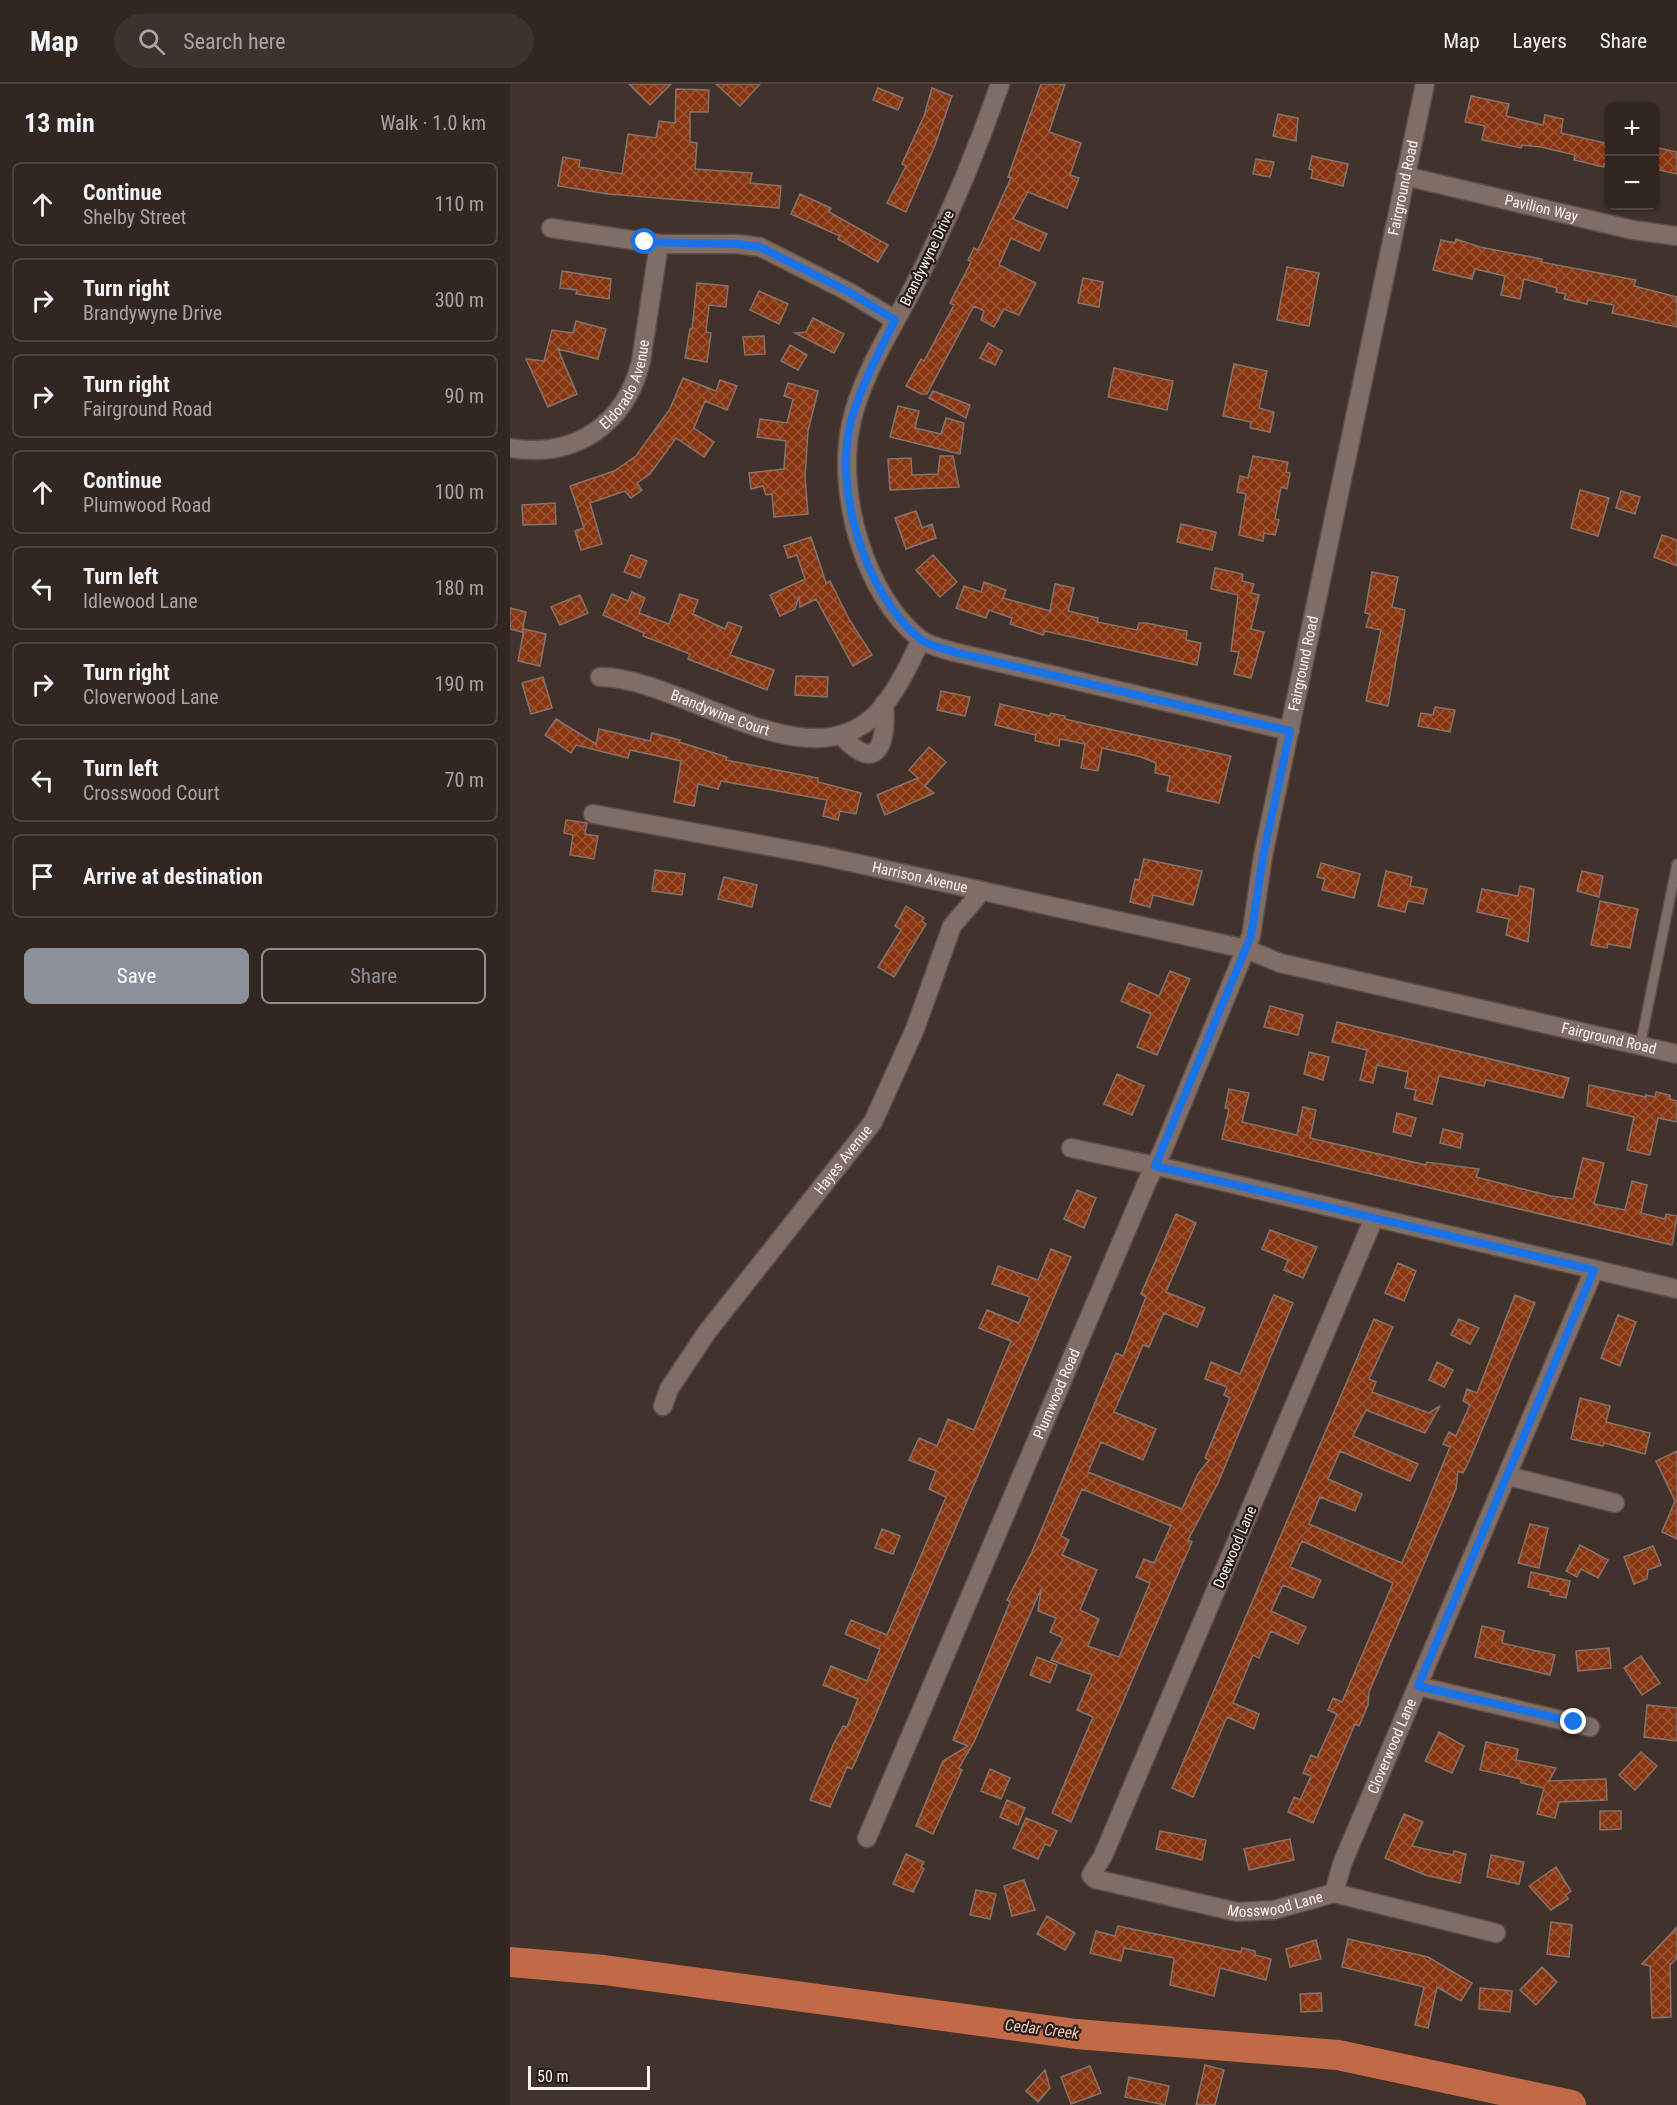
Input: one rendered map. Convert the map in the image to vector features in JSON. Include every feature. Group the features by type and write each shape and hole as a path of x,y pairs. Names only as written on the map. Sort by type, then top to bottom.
{"street":[{"name":"Brandywyne Drive","path":"1000,84 945,223 864,385 851,421 846,460 848,480 859,537 869,568 883,598 921,640 954,652 1290,731"},
{"name":"Fairground Road","path":"1425,84 1246,949 1280,963 1677,1054"},
{"name":"Pavilion Way","path":"1405,176 1633,230 1677,236"},
{"path":"551,228 659,244 737,244 772,251 895,320"},
{"name":"Eldorado Avenue","path":"510,448 533,450 569,445 598,429 621,408 638,376 659,244"},
{"path":"884,704 884,739 876,751 868,754 856,752 842,736 862,726 884,704 921,640"},
{"name":"Brandywine Court","path":"600,677 626,679 649,685 771,731 830,738 842,736"},
{"name":"Harrison Avenue","path":"593,814 823,856 1246,949"},
{"name":"Hayes Avenue","path":"663,1406 669,1389 707,1332 873,1122 915,1029 952,926 982,891"},
{"name":"Plumwood Road","path":"867,1838 1246,949"},
{"path":"1071,1148 1677,1289"},
{"name":"Doewood Lane","path":"1091,1875 1103,1856 1131,1791 1374,1218"},
{"name":"Cloverwood Lane","path":"1334,1893 1342,1864 1594,1270"},
{"path":"1508,1476 1615,1503"},
{"path":"1418,1686 1590,1727"},
{"name":"Mosswood Lane","path":"1091,1875 1095,1879 1237,1912 1274,1910 1334,1893 1496,1933"}],"lane":[{"path":"1640,1046 1677,864"}],"building":[{"path":"629,84 671,84 650,105"},
{"path":"716,84 760,84 740,106"},
{"path":"1041,84 1065,84 1049,132 1081,143 1070,175 1079,178 1067,208 1028,192 1013,219 1047,234 1039,251 1011,238 999,265 1036,283 1019,315 1004,309 994,327 981,320 984,311 974,306 927,394 921,394 906,386 921,359 924,361 954,305 950,303 971,262 968,260 974,248 978,250 1011,178 1008,177"},
{"path":"878,88 903,98 898,110 873,100"},
{"path":"932,88 952,96 935,145 906,212 887,203 906,166 902,164 924,116"},
{"path":"676,89 709,90 708,112 690,112 690,142 697,143 695,169 752,173 750,183 781,186 779,208 608,194 558,186 563,157 580,160 579,167 622,174 628,134 656,138 659,121 675,123"},
{"path":"1471,96 1509,104 1506,116 1543,125 1545,115 1563,119 1561,133 1605,143 1605,164 1604,167 1574,160 1575,155 1541,147 1522,145 1521,148 1482,140 1485,126 1465,122"},
{"path":"1278,114 1298,118 1296,141 1273,136"},
{"path":"1659,148 1677,152 1677,174 1659,170"},
{"path":"1312,156 1348,164 1343,186 1311,178 1313,170 1309,169"},
{"path":"1256,159 1274,162 1270,177 1253,174"},
{"path":"800,194 831,208 829,212 888,245 878,262 838,239 840,236 791,214"},
{"path":"1456,239 1480,247 1542,259 1541,262 1636,280 1634,286 1677,297 1677,327 1612,313 1614,305 1588,300 1587,304 1564,299 1566,294 1556,292 1557,288 1524,279 1520,299 1501,295 1505,276 1475,269 1472,279 1433,270 1441,240 1455,243"},
{"path":"1287,267 1319,273 1309,326 1277,320"},
{"path":"562,271 611,279 609,299 576,294 577,290 560,288"},
{"path":"1083,278 1103,282 1099,307 1078,303"},
{"path":"697,283 728,286 726,307 709,305 706,332 711,333 707,362 685,358 690,329 692,329"},
{"path":"759,291 788,304 779,324 750,310"},
{"path":"813,318 844,334 834,353 795,333 806,332"},
{"path":"576,321 606,329 598,359 558,349 577,394 548,407 526,359 544,361 552,330 573,333"},
{"path":"764,336 765,354 745,355 743,337"},
{"path":"988,343 1002,351 995,365 980,358"},
{"path":"790,345 807,355 798,370 781,361"},
{"path":"1234,364 1267,371 1259,408 1274,412 1270,432 1250,428 1251,422 1223,416"},
{"path":"1114,368 1173,381 1167,410 1108,397"},
{"path":"683,378 716,391 720,380 737,386 727,410 705,401 694,428 714,442 704,457 676,438 650,474 637,483 642,490 631,498 625,491 590,503 602,544 581,550 575,531 584,528 570,486 614,471 636,456 670,409"},
{"path":"788,383 818,391 808,431 805,477 808,514 774,517 772,494 766,495 763,486 751,489 749,473 784,469 786,441 757,437 760,419 787,423 793,399 784,396"},
{"path":"933,391 970,405 966,418 929,398"},
{"path":"898,406 919,411 915,428 941,434 946,418 964,423 960,454 890,437"},
{"path":"940,456 953,456 959,487 890,490 888,459 911,458 912,475 938,474"},
{"path":"1253,456 1288,462 1286,472 1290,473 1287,489 1281,487 1275,519 1279,520 1275,535 1264,533 1263,541 1239,535 1246,494 1237,492 1240,476 1248,478"},
{"path":"1580,490 1609,498 1598,536 1571,528"},
{"path":"1621,491 1640,497 1635,514 1616,508"},
{"path":"555,503 556,524 523,525 522,505"},
{"path":"916,511 922,528 932,524 936,538 906,549 895,518"},
{"path":"1181,524 1216,532 1212,550 1177,542"},
{"path":"1662,535 1677,540 1677,566 1654,557"},
{"path":"811,537 826,583 830,581 849,619 872,655 853,666 816,599 800,607 799,596 795,609 780,616 770,595 805,579 797,555 788,558 784,546"},
{"path":"631,555 647,561 640,578 624,572"},
{"path":"933,555 957,582 940,597 916,570"},
{"path":"1215,568 1243,574 1242,581 1254,584 1251,593 1259,595 1251,629 1264,632 1251,678 1234,674 1239,652 1231,651 1238,595 1211,589"},
{"path":"1372,572 1398,577 1392,607 1405,610 1388,706 1366,701 1381,630 1366,627 1370,614 1365,613"},
{"path":"984,582 1006,590 1003,598 1050,611 1055,584 1074,588 1068,611 1098,618 1097,622 1137,630 1139,623 1146,623 1187,631 1186,640 1201,643 1197,665 1045,631 1043,635 1010,624 1012,618 989,610 986,618 956,608 964,586 981,592"},
{"path":"632,592 645,598 639,613 669,624 680,594 698,600 693,614 725,629 728,622 742,627 730,655 774,670 767,690 688,659 690,654 643,636 644,633 603,615 612,594 628,601"},
{"path":"580,595 588,613 560,625 551,607"},
{"path":"510,608 526,612 522,632 510,629"},
{"path":"524,629 546,634 540,666 518,661"},
{"path":"796,676 828,677 827,697 795,695"},
{"path":"543,677 552,708 531,714 522,683"},
{"path":"941,691 970,697 965,716 937,710"},
{"path":"1000,704 1050,716 1051,713 1065,716 1065,719 1231,756 1219,803 1167,791 1170,776 1155,773 1156,763 1141,757 1102,748 1098,771 1081,768 1085,744 1060,739 1059,746 1035,741 1036,735 995,725"},
{"path":"1435,707 1455,710 1450,732 1418,726 1421,713 1433,715"},
{"path":"556,719 596,744 599,729 650,741 652,733 680,740 679,742 727,757 726,760 818,778 818,782 861,793 856,814 840,811 838,820 823,816 827,800 721,781 718,789 698,784 694,806 674,802 681,761 630,750 628,758 576,745 571,753 545,735"},
{"path":"929,747 946,762 925,786 934,793 885,815 877,795 918,778 909,770"},
{"path":"566,820 587,823 585,834 598,836 594,859 570,855 573,835 564,833"},
{"path":"1144,859 1202,871 1193,905 1153,895 1150,907 1130,902 1135,879 1139,880"},
{"path":"1321,863 1360,874 1354,898 1322,890 1325,879 1317,877"},
{"path":"655,870 685,874 682,895 652,891"},
{"path":"1386,871 1412,877 1410,886 1427,889 1423,904 1408,901 1405,912 1378,906"},
{"path":"1582,871 1603,876 1599,897 1577,891"},
{"path":"724,877 757,885 752,907 718,899"},
{"path":"1520,886 1534,889 1528,942 1506,935 1509,919 1477,912 1482,889 1518,896"},
{"path":"1600,901 1638,909 1630,948 1608,944 1607,948 1591,945"},
{"path":"906,906 924,918 922,921 926,924 894,977 878,967 901,930 895,926"},
{"path":"1170,971 1190,979 1157,1055 1137,1047 1151,1014 1121,1001 1129,983 1159,996"},
{"path":"1270,1006 1303,1015 1298,1035 1264,1027"},
{"path":"1337,1022 1569,1078 1563,1098 1486,1080 1484,1086 1439,1076 1432,1104 1414,1100 1416,1090 1405,1088 1408,1072 1377,1065 1373,1083 1360,1080 1367,1050 1332,1042"},
{"path":"1309,1052 1329,1057 1323,1080 1304,1074"},
{"path":"1117,1074 1144,1086 1132,1115 1104,1104"},
{"path":"1589,1085 1646,1097 1646,1095 1655,1097 1656,1092 1670,1095 1670,1099 1677,1101 1677,1122 1658,1118 1650,1155 1627,1150 1634,1117 1587,1106"},
{"path":"1229,1089 1249,1093 1242,1122 1297,1135 1303,1107 1316,1110 1310,1138 1426,1165 1427,1162 1479,1169 1476,1177 1551,1196 1573,1199 1583,1158 1604,1163 1594,1204 1625,1210 1632,1181 1647,1185 1641,1213 1665,1219 1666,1214 1677,1216 1672,1245 1222,1139 1229,1109 1225,1108"},
{"path":"1397,1113 1416,1118 1411,1136 1393,1132"},
{"path":"1443,1129 1463,1134 1460,1148 1440,1143"},
{"path":"1077,1190 1096,1198 1084,1228 1064,1219"},
{"path":"1176,1214 1196,1223 1166,1292 1205,1308 1197,1327 1164,1313 1149,1347 1143,1345 1114,1412 1156,1429 1143,1460 1101,1442 1088,1472 1182,1509 1198,1474 1209,1460 1205,1458 1230,1398 1224,1395 1227,1387 1205,1379 1211,1362 1240,1374 1274,1295 1293,1303 1218,1483 1188,1540 1192,1542 1071,1822 1052,1813 1093,1717 1077,1710 1092,1675 1051,1660 1063,1638 1050,1632 1056,1618 1038,1611 1041,1589 974,1742 959,1768 962,1770 933,1834 916,1826 943,1761 968,1746 953,1740 1010,1602 1007,1600 1032,1552 1116,1353 1123,1356 1146,1297 1141,1294","holes":["1082,1489 1171,1526 1154,1563 1144,1559 1136,1577 1150,1583 1119,1657 1088,1646 1099,1619 1080,1610 1097,1570 1062,1555 1069,1540 1061,1536"]},
{"path":"1270,1230 1317,1247 1303,1278 1284,1270 1288,1260 1262,1249"},
{"path":"1051,1249 1071,1257 871,1726 852,1769 847,1767 830,1807 810,1800 833,1745 843,1726 847,1727 858,1699 823,1685 831,1666 867,1681 880,1649 845,1634 851,1620 887,1635 946,1497 929,1489 936,1471 909,1460 919,1438 937,1446 948,1419 974,1430 1011,1341 979,1328 987,1310 1019,1323 1030,1297 992,1284 998,1266 1038,1280"},
{"path":"1398,1263 1416,1271 1404,1301 1385,1293"},
{"path":"1515,1295 1535,1303 1470,1459 1463,1473 1458,1471 1456,1489 1369,1692 1368,1705 1359,1726 1355,1724 1313,1823 1288,1812 1294,1797 1300,1800 1311,1776 1303,1773 1311,1755 1317,1758 1337,1714 1328,1710 1333,1698 1342,1702 1393,1583 1302,1541 1290,1567 1321,1580 1313,1598 1283,1585 1271,1611 1306,1627 1298,1644 1271,1631 1259,1658 1253,1655 1233,1703 1259,1714 1254,1729 1227,1717 1193,1797 1172,1788 1374,1319 1393,1327 1369,1379 1376,1382 1372,1392 1429,1413 1440,1406 1425,1433 1366,1410 1353,1436 1418,1464 1410,1481 1340,1451 1328,1479 1362,1494 1355,1511 1320,1497 1309,1524 1402,1563 1450,1447 1443,1444 1449,1432 1456,1436 1470,1405 1463,1401 1467,1389 1477,1393"},
{"path":"1618,1315 1636,1322 1620,1366 1601,1358"},
{"path":"1459,1319 1479,1328 1470,1344 1451,1335"},
{"path":"1437,1362 1453,1370 1444,1387 1429,1380"},
{"path":"1580,1398 1610,1406 1606,1422 1650,1433 1645,1454 1604,1443 1603,1446 1571,1439"},
{"path":"1677,1451 1677,1539 1662,1532 1675,1501 1656,1461"},
{"path":"1530,1524 1548,1528 1539,1568 1518,1563"},
{"path":"882,1529 900,1536 893,1554 875,1548"},
{"path":"1580,1545 1608,1560 1598,1578 1581,1569 1577,1577 1566,1571"},
{"path":"1653,1546 1661,1565 1648,1570 1647,1579 1634,1584 1624,1557"},
{"path":"1531,1572 1570,1581 1566,1598 1528,1587"},
{"path":"1482,1626 1504,1631 1502,1643 1555,1655 1550,1675 1475,1657"},
{"path":"1609,1648 1611,1668 1578,1671 1576,1651"},
{"path":"1641,1656 1660,1683 1642,1695 1624,1668"},
{"path":"1037,1657 1057,1665 1050,1683 1030,1675"},
{"path":"1647,1705 1677,1708 1677,1741 1644,1737"},
{"path":"1439,1732 1464,1746 1452,1773 1425,1761"},
{"path":"1486,1742 1518,1749 1516,1760 1556,1768 1549,1781 1606,1779 1607,1800 1559,1802 1555,1818 1537,1814 1544,1788 1521,1783 1521,1779 1480,1770"},
{"path":"1641,1752 1657,1766 1635,1790 1619,1775"},
{"path":"990,1769 1010,1778 1001,1799 981,1791"},
{"path":"1007,1800 1025,1808 1018,1825 1000,1817"},
{"path":"1600,1811 1621,1811 1621,1829 1600,1830"},
{"path":"1404,1814 1423,1822 1412,1846 1453,1855 1454,1851 1466,1854 1460,1883 1425,1875 1385,1858"},
{"path":"1026,1818 1057,1831 1050,1846 1045,1844 1038,1859 1013,1848"},
{"path":"1160,1831 1206,1840 1202,1860 1156,1849"},
{"path":"1290,1839 1294,1860 1249,1870 1244,1849"},
{"path":"906,1854 924,1862 921,1867 924,1869 913,1892 893,1884"},
{"path":"1491,1855 1524,1862 1519,1884 1487,1877"},
{"path":"1556,1867 1571,1891 1566,1895 1568,1899 1551,1910 1529,1886"},
{"path":"1024,1880 1035,1910 1012,1916 1004,1886"},
{"path":"976,1890 996,1894 990,1919 970,1915"},
{"path":"1047,1916 1075,1933 1065,1950 1037,1934"},
{"path":"1551,1922 1572,1925 1569,1957 1547,1954"},
{"path":"1118,1926 1241,1952 1242,1948 1255,1951 1255,1955 1271,1959 1266,1980 1220,1968 1214,1996 1170,1985 1174,1958 1124,1948 1121,1961 1090,1953 1096,1931 1115,1936"},
{"path":"1677,1927 1677,1958 1670,1965 1671,2017 1652,2018 1650,1966 1642,1964"},
{"path":"1348,1939 1428,1957 1472,1983 1461,2001 1437,1987 1428,2028 1415,2025 1424,1987 1342,1967"},
{"path":"1316,1940 1321,1959 1290,1967 1286,1949"},
{"path":"1542,1967 1557,1982 1536,2005 1520,1990"},
{"path":"1480,1988 1512,1991 1510,2012 1479,2009"},
{"path":"1321,1993 1322,2011 1301,2012 1300,1994"},
{"path":"1205,2065 1224,2070 1215,2105 1196,2105"},
{"path":"1090,2066 1101,2093 1071,2104 1061,2077"},
{"path":"1045,2070 1050,2088 1038,2102 1026,2091"},
{"path":"1129,2077 1169,2086 1165,2105 1125,2097"}],"waterway":[{"name":"Cedar Creek","path":"510,1962 604,1970 1076,2034 1338,2055 1571,2105"}],"route":[{"path":"645,242 737,244 760,247 772,251 849,292 895,320 860,394 851,421 846,460 849,491 859,537 869,568 883,598 893,612 921,640 954,652 1290,731 1263,856 1251,923 1251,936 1155,1166 1594,1270 1418,1686 1574,1722"}]}
